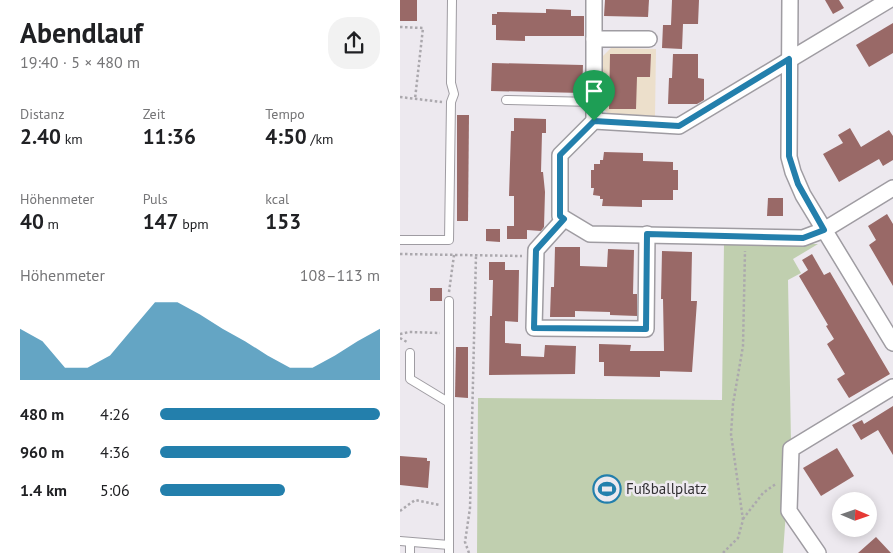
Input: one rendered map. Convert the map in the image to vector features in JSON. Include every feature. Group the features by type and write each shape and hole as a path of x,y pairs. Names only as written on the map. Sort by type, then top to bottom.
{"street":[{"path":"594,0 594,121 560,155 560,216 564,219 590,234 803,238 824,230 893,188"},
{"path":"790,0 789,156 798,184 893,343"},
{"path":"594,121 679,126 889,0"},
{"path":"594,39 649,39"},
{"path":"564,219 536,250 534,328 646,329 647,234"},
{"path":"818,553 789,511 791,449 893,387"}],"lane":[{"path":"400,240 449,240 451,102 454,94 451,83 452,0"},
{"path":"506,100 594,102"},
{"path":"400,541 449,549 449,301"},
{"path":"410,353 410,379 448,402"},
{"path":"410,542 410,553"}],"path":[{"path":"400,27 423,28 415,99"},
{"path":"400,98 451,102"},
{"path":"743,520 731,434 733,404 743,346 745,238"},
{"path":"400,254 536,256"},
{"path":"449,301 450,277 453,273 454,254"},
{"path":"469,553 465,542 470,508 476,255"},
{"path":"400,334 408,332 449,333"},
{"path":"723,553 738,538 743,520 763,493"},
{"path":"400,511 415,500 449,507"},
{"path":"730,546 730,553"}],"shaded area":[{"path":"611,48 656,49 655,116 610,116 602,107 602,57"}],"green space":[{"path":"724,243 818,244 793,259 801,273 788,280 791,442 783,553 477,553 478,398 722,400"}],"building":[{"path":"400,0 417,0 417,21 400,21"},
{"path":"605,0 649,0 648,17 604,16"},
{"path":"672,0 699,0 698,24 683,24 682,49 662,48 663,25 671,25"},
{"path":"825,0 839,0 844,8 833,14"},
{"path":"546,9 571,10 571,16 584,16 584,36 525,36 525,41 496,40 496,25 492,25 492,14 497,14 497,12 546,13"},
{"path":"893,23 893,53 869,67 856,45"},
{"path":"610,54 651,54 650,77 637,77 636,109 609,109"},
{"path":"673,54 698,54 698,78 704,79 704,100 697,104 668,104 669,78 672,78"},
{"path":"492,63 583,65 582,93 491,91"},
{"path":"457,115 469,115 468,221 457,221"},
{"path":"514,118 546,119 546,133 542,133 541,172 543,172 545,192 544,227 541,231 527,230 527,239 507,239 507,226 514,226 514,196 509,196 511,131 514,131"},
{"path":"850,128 861,147 889,130 893,136 893,160 883,166 879,159 839,182 823,154 843,143 838,135"},
{"path":"604,152 643,153 643,161 673,162 673,170 678,170 678,190 673,190 673,200 642,200 642,207 602,206 603,199 600,199 600,196 593,195 594,188 591,188 591,170 594,170 594,164 600,164 600,160 603,160"},
{"path":"768,198 783,198 783,216 767,216"},
{"path":"887,214 893,224 893,286 869,245 876,240 868,226"},
{"path":"486,229 500,229 500,242 486,241"},
{"path":"555,247 580,247 580,266 607,267 608,249 634,250 633,294 637,294 637,316 610,315 610,312 575,311 575,317 550,317 551,287 554,287"},
{"path":"662,251 692,252 691,301 697,301 692,372 660,371 660,377 604,376 604,362 599,362 599,344 631,345 630,351 664,351 663,299 661,299"},
{"path":"812,254 824,275 830,272 890,374 849,398 837,379 845,374 827,344 834,339 826,326 828,325 799,276 808,270 802,260"},
{"path":"489,262 505,262 505,270 519,270 518,322 505,321 505,343 521,344 521,356 544,357 545,345 576,346 575,374 489,375 493,280 489,280"},
{"path":"430,288 442,288 442,301 430,301"},
{"path":"456,347 468,347 468,398 455,397"},
{"path":"893,406 893,455 878,430 861,440 852,425 862,420 864,424"},
{"path":"837,448 854,476 821,496 803,468"},
{"path":"400,456 427,458 427,461 430,461 428,488 400,485"},
{"path":"877,538 891,553 858,553"}],"place":[{"name":"Fußballplatz","path":"607,489"}],"route":[{"path":"789,59 789,156 793,172 803,195 824,230 803,238 647,234 646,329 534,328 536,250 564,219 560,216 560,155 594,121 679,126 789,59"}]}
